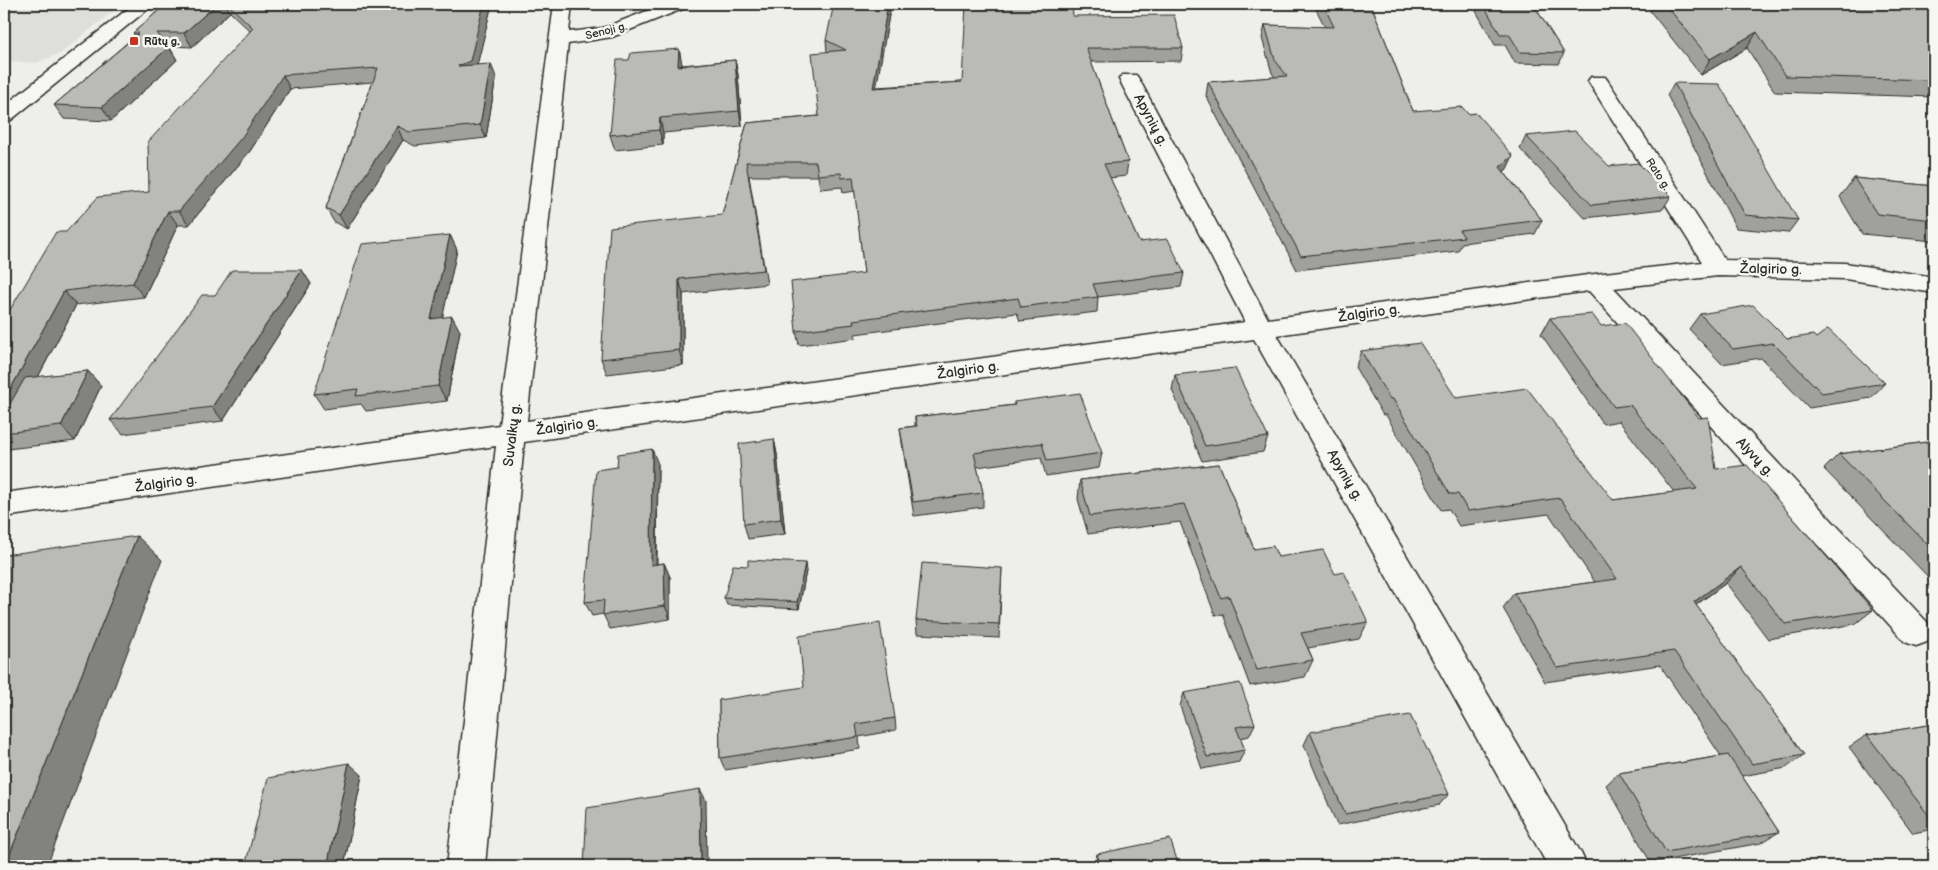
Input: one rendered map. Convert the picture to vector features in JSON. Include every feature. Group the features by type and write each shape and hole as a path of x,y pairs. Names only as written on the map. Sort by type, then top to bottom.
{"street":[{"path":"4,116 144,4"},
{"name":"Suvalkų g.","path":"466,866 512,434 563,4"},
{"name":"Senoji g.","path":"560,39 606,33 633,24 679,4"},
{"name":"Apynių g.","path":"1129,79 1261,329 1568,866"},
{"name":"Rato g.","path":"1598,81 1718,268"},
{"name":"Žalgirio g.","path":"4,505 1594,282 1718,268 1844,271 1934,285"},
{"name":"Alyvų g.","path":"1594,282 1916,632"}],"shaded area":[{"path":"4,4 122,4 61,53 36,63 4,61"}],"building":[{"path":"166,4 217,4 184,33 157,33 169,47 102,107 54,105 139,33 133,33"},
{"path":"228,4 484,4 470,61 458,66 491,64 480,125 409,132 397,126 339,215 326,208 378,68 283,75 242,137 179,211 168,211 133,283 64,291 4,401 4,320 56,232 66,232 98,197 149,192 148,142 253,28"},
{"path":"834,4 888,4 873,88 962,82 966,4 1072,4 1073,16 1174,15 1183,48 1086,48 1128,162 1104,164 1139,242 1168,239 1184,273 1093,284 1098,297 1021,307 1018,298 853,320 854,324 796,331 791,282 864,273 853,177 842,178 841,173 818,175 816,162 746,162 764,270 679,279 679,350 601,359 610,227 722,215 747,123 819,116 812,53 846,50 826,40"},
{"path":"1323,4 1371,4 1413,111 1462,107 1468,114 1476,113 1513,156 1500,167 1542,220 1459,230 1464,237 1301,256 1208,82 1287,76 1275,60 1265,25 1334,27"},
{"path":"1483,4 1533,4 1564,53 1520,52 1509,34 1500,34"},
{"path":"1665,4 1934,4 1934,80 1785,76 1757,32 1710,59"},
{"path":"679,49 678,66 735,60 739,111 660,118 659,130 610,135 617,60 629,60 631,53"},
{"path":"1674,83 1719,84 1798,220 1745,215"},
{"path":"1575,131 1609,166 1638,163 1671,196 1592,205 1526,136"},
{"path":"1854,178 1934,186 1934,220 1877,214"},
{"path":"450,235 431,319 452,316 438,386 356,396 358,389 314,394 362,244"},
{"path":"232,270 302,270 212,407 110,420 202,295 215,295"},
{"path":"1753,305 1787,339 1813,335 1816,338 1828,329 1885,383 1822,393 1773,343 1733,349 1700,314"},
{"path":"1592,314 1601,326 1625,323 1699,418 1708,417 1716,469 1747,465 1873,610 1785,624 1741,567 1694,602 1804,755 1752,764 1674,651 1557,668 1514,593 1617,579 1560,498 1468,511 1458,494 1450,494 1393,399 1390,399 1361,351 1420,343 1456,398 1527,388 1613,500 1697,489 1630,405 1614,407 1550,318"},
{"path":"1235,368 1268,437 1205,446 1175,375"},
{"path":"88,371 61,426 4,433 4,414 25,378"},
{"path":"1080,393 1102,453 1047,461 1042,443 974,453 983,493 913,502 900,428 917,426 915,417 1015,405 1014,402"},
{"path":"774,439 781,519 744,524 739,444"},
{"path":"1934,441 1934,551 1839,454"},
{"path":"652,449 651,565 664,563 665,606 603,615 604,600 585,602 596,470 617,467 618,454"},
{"path":"1219,464 1254,549 1273,546 1278,557 1323,550 1335,574 1344,572 1368,622 1301,633 1313,660 1257,670 1229,596 1221,598 1184,504 1090,516 1080,480"},
{"path":"137,536 5,866 4,866 4,555"},
{"path":"748,560 805,563 797,602 724,598 733,565 748,566"},
{"path":"922,563 1002,568 999,624 916,620"},
{"path":"880,623 895,718 856,724 858,737 720,758 719,700 804,687 799,636"},
{"path":"1240,683 1255,724 1236,727 1245,750 1207,757 1184,693"},
{"path":"1410,715 1449,794 1345,814 1310,732"},
{"path":"1934,724 1934,821 1933,821 1867,735"},
{"path":"1728,755 1779,832 1666,852 1619,773"},
{"path":"349,763 328,862 305,866 245,866 268,778"},
{"path":"700,789 701,866 584,866 587,808"},
{"path":"1170,839 1179,866 1101,866 1097,854"}],"place":[{"name":"Rūtų g.","path":"134,41"}]}
